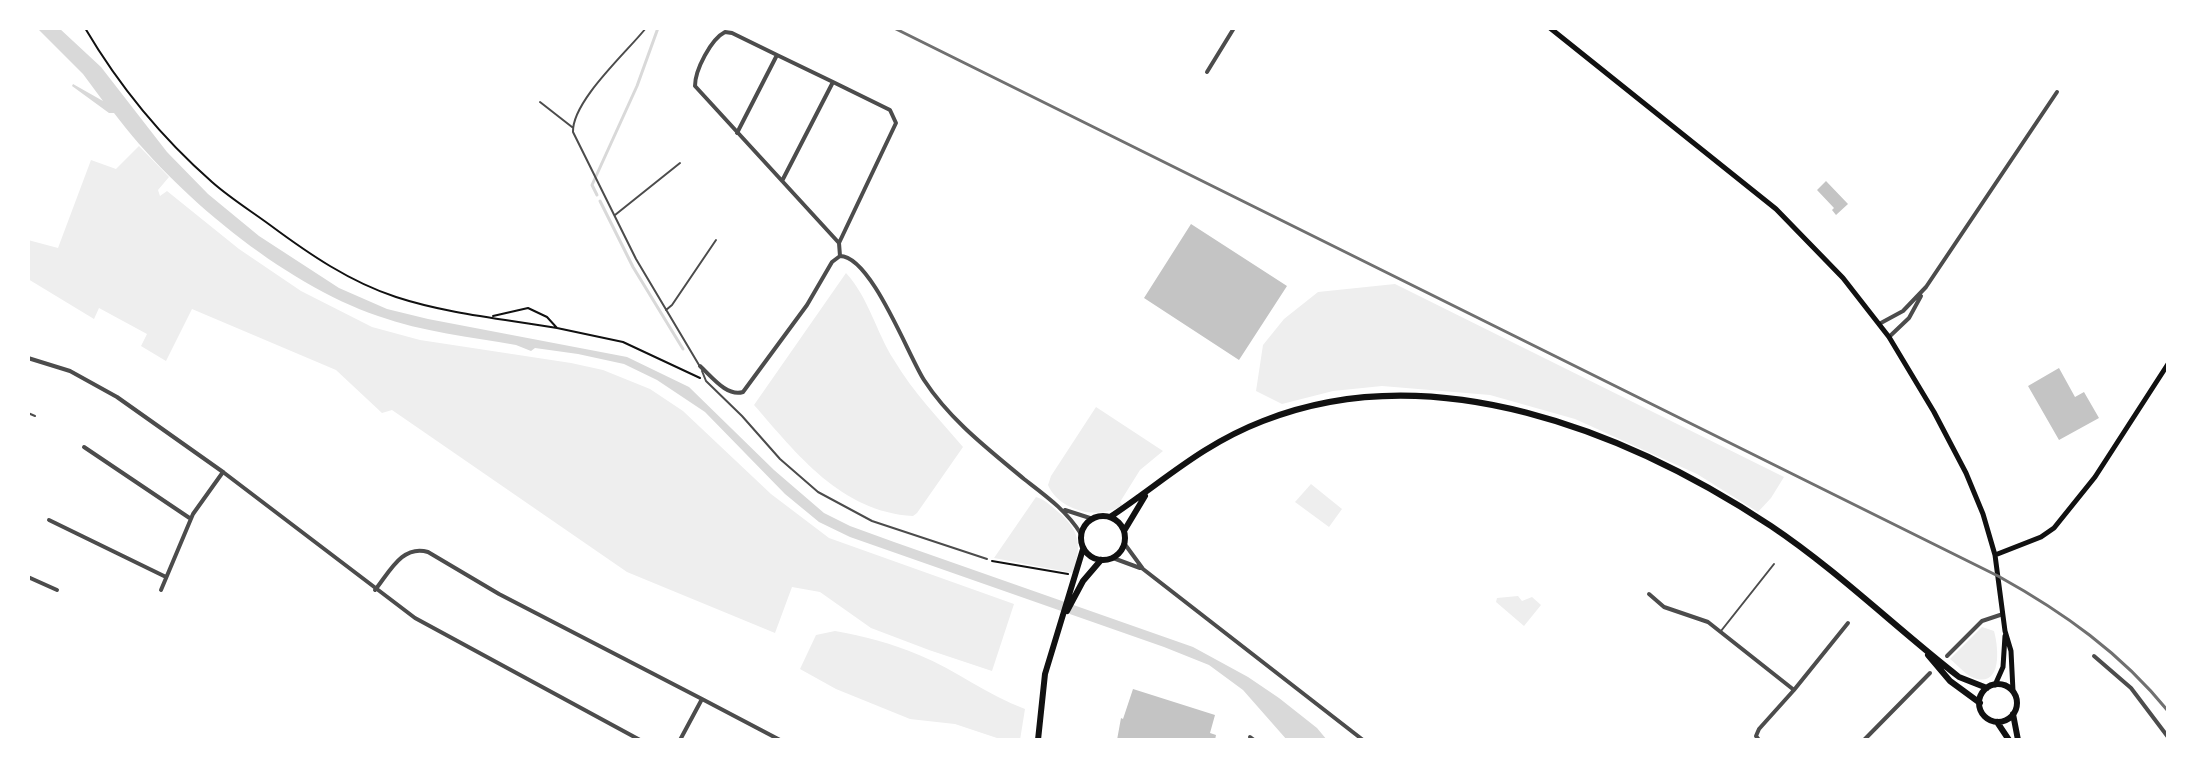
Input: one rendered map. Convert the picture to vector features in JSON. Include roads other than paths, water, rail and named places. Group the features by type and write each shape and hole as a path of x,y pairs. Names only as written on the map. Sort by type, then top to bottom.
{"main road":[{"path":"1550,28 1776,209 1843,278 1889,337 1925,395 1966,473 1983,514 1995,555 2005,631 2003,667 1995,685"},
{"path":"1995,555 2041,537 2054,528 2095,477 2168,364"},
{"path":"1076,587 1075,577 1083,549 1081,534 1093,519 1110,517 1216,442 1261,421 1311,405 1392,396 1446,399 1541,417 1604,439 1665,466 1771,526 1820,561 1923,649 1967,682 1987,688 2007,686 2013,691"},
{"path":"1083,549 1094,558 1113,558 1124,543 1124,531 1149,490"},
{"path":"1110,517 1124,531"},
{"path":"1039,740 1045,674 1059,624 1076,587 1101,560"},
{"path":"1997,722 2006,720 2017,705 2013,691 2011,651 2005,631"},
{"path":"1923,649 1950,681 1980,703 1983,713 1997,722 2009,740"},
{"path":"1980,703 1987,688"},
{"path":"2013,714 2018,740"}],"street":[{"path":"1207,72 1234,28"},
{"path":"839,243 699,92 695,78 715,40 725,32 833,82 895,115 896,123 839,243 840,256"},
{"path":"737,133 777,55"},
{"path":"781,181 787,175 833,82"},
{"path":"1889,337 1909,318 1926,287 2057,92"},
{"path":"700,366 728,391 736,394 743,392 807,305 832,262 840,256"},
{"path":"840,256 852,259 876,290 931,390 951,414 1063,509 1081,534"},
{"path":"1879,324 1903,311 1926,287"},
{"path":"28,358 70,371 117,397 223,472 375,590 444,635 640,740"},
{"path":"84,447 191,519"},
{"path":"161,590 191,519 223,472"},
{"path":"1063,509 1093,519"},
{"path":"49,520 166,577"},
{"path":"1124,543 1143,569 1363,740"},
{"path":"375,590 401,557 414,550 424,551 499,594 780,740"},
{"path":"1113,558 1143,569"},
{"path":"28,577 57,590"},
{"path":"1649,594 1661,605 1704,619 1794,690"},
{"path":"1947,656 1978,623 2003,614"},
{"path":"1757,738 1759,729 1848,623"},
{"path":"2094,656 2131,688 2168,737"},
{"path":"1864,740 1930,673"},
{"path":"680,740 702,699"}],"lane":[{"path":"573,127 583,102 646,28"},
{"path":"540,102 573,127 592,172 640,266 706,381 793,471 825,497 887,526 987,559"},
{"path":"615,215 680,163"},
{"path":"665,310 672,305 716,240"},
{"path":"28,413 35,416"},
{"path":"1721,631 1774,564"}],"waterway":[{"path":"597,195 592,185 637,86 658,28"},
{"path":"600,201 633,267 683,349"}],"railway":[{"path":"894,28 1998,576 2090,635 2131,670 2168,711"}]}
